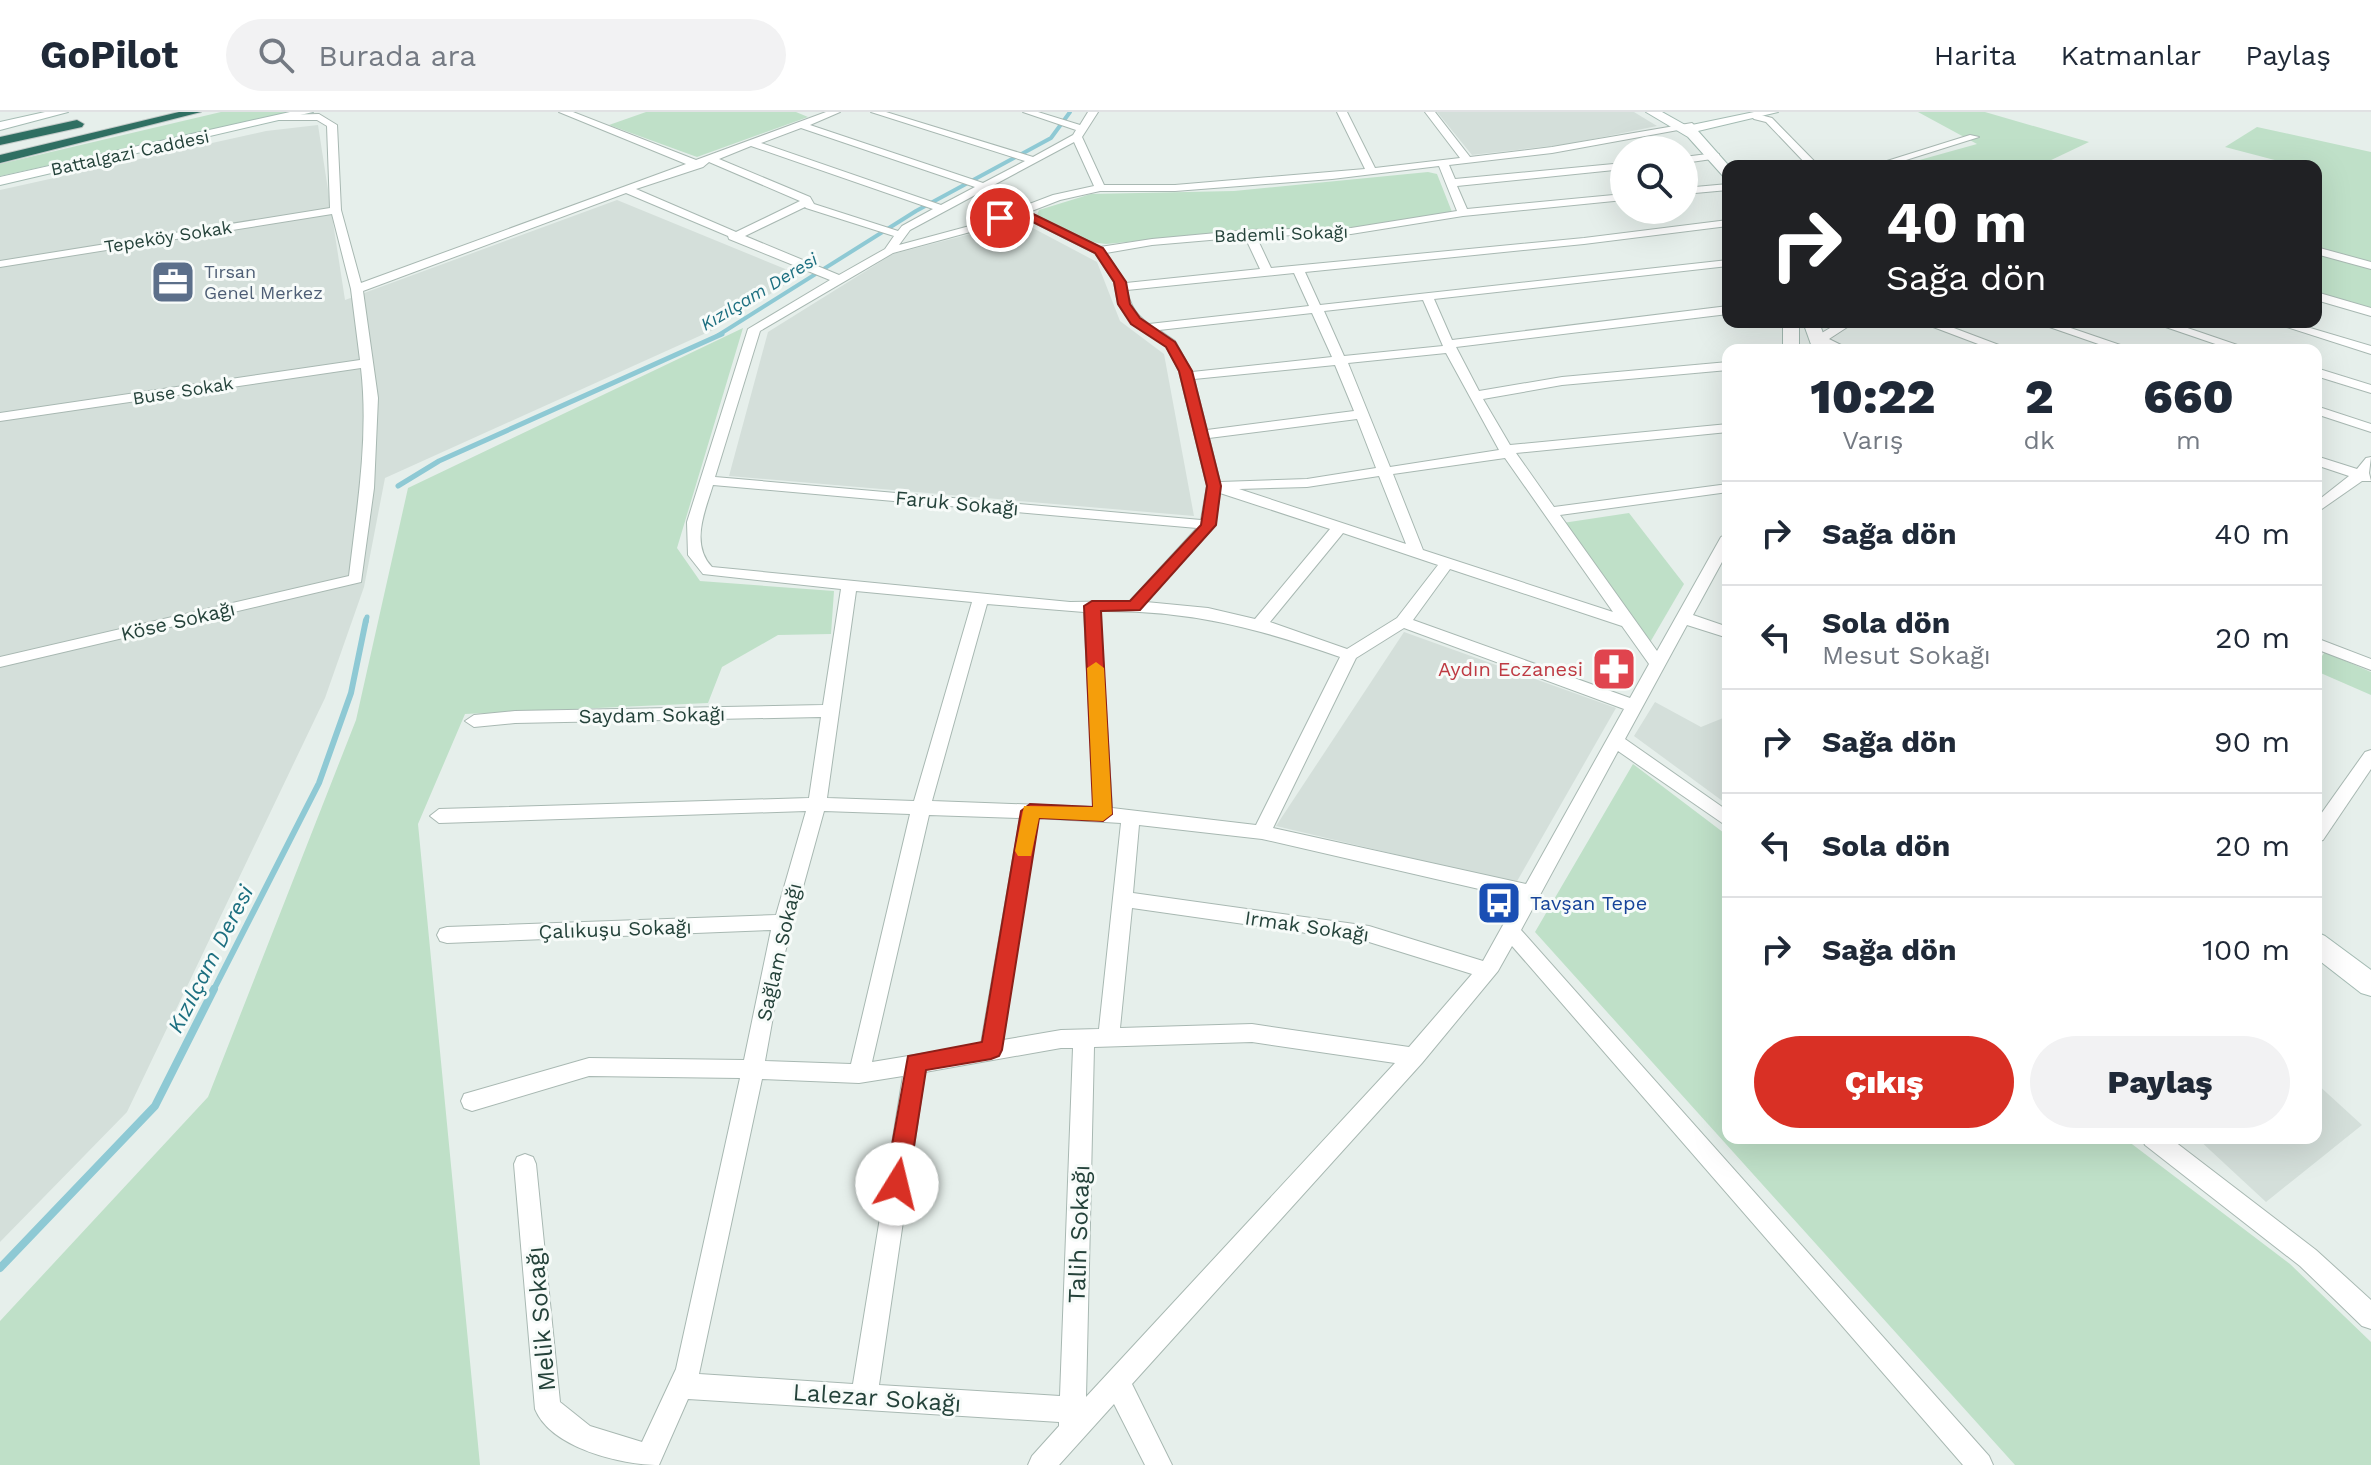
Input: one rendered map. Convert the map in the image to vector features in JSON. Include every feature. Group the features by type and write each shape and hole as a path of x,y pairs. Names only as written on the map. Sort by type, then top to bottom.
{"highway":[{"path":"0,144 151,112"},
{"path":"0,159 195,112"},
{"path":"0,144 86,122"}],"street":[{"path":"0,126 62,112"},
{"name":"Battalgazi Caddesi","path":"0,181 307,112"},
{"path":"564,112 699,165"},
{"path":"357,289 713,160 835,112"},
{"path":"876,112 921,122 1028,159"},
{"path":"1028,112 1068,124 1080,133 1100,188"},
{"path":"889,251 897,234 938,208 1080,133 1093,112"},
{"path":"1342,112 1371,171"},
{"path":"1431,113 1445,112"},
{"path":"1652,112 1688,127 1722,165"},
{"path":"1667,112 1723,160"},
{"path":"1349,655 1259,625 1208,613 981,598 708,571 698,562 691,548 694,522 754,329 889,251 981,226 1057,197 1100,188 1175,188 1443,163 1552,150 1772,112"},
{"path":"1431,113 1467,160"},
{"path":"1754,114 1769,120 1808,160"},
{"path":"280,118 319,117 335,120 336,210 357,289 366,363"},
{"path":"801,125 980,185"},
{"path":"1896,160 1974,137"},
{"path":"754,144 938,208"},
{"path":"1698,158 1715,156"},
{"path":"713,160 808,201 810,206 897,234"},
{"path":"1443,163 1463,213"},
{"path":"1451,183 1610,167"},
{"path":"1698,190 1722,188"},
{"path":"626,189 840,280"},
{"name":"Bademli Sokağı","path":"1099,251 1152,242 1249,233 1351,231 1463,213 1610,198"},
{"path":"733,237 808,201"},
{"name":"Tepeköy Sokak","path":"0,264 336,210"},
{"path":"1019,211 1099,251 1120,287 1124,304 1136,321 1171,344 1187,376 1199,435 1214,486 1208,525 1134,606"},
{"path":"1120,287 1584,241 1722,224"},
{"path":"1249,233 1267,271"},
{"path":"2322,252 2371,266"},
{"path":"1147,328 1722,264"},
{"path":"1298,269 1340,360 1417,553"},
{"path":"1427,296 1449,346 1508,452 1658,665"},
{"path":"2322,298 2371,312"},
{"path":"1187,376 1340,360 1722,311"},
{"path":"1821,344 1841,328"},
{"path":"1957,328 1993,344"},
{"path":"2060,328 2110,344"},
{"path":"2191,328 2231,344"},
{"path":"2297,328 2371,350"},
{"name":"Buse Sokak","path":"0,417 366,363"},
{"name":"Köse Sokağı","path":"0,662 356,579 367,488 371,398 366,363"},
{"path":"1475,396 1562,381 1722,367"},
{"path":"2322,374 2371,389"},
{"path":"2322,412 2371,428"},
{"path":"1199,435 1361,414"},
{"path":"1214,486 1307,483 1508,452 1722,429"},
{"path":"2322,505 2366,477 2371,461"},
{"path":"2322,462 2366,477"},
{"name":"Faruk Sokağı","path":"706,480 1208,525"},
{"path":"1214,486 1629,623"},
{"path":"1551,512 1722,489"},
{"path":"1259,625 1340,527"},
{"path":"1041,1465 1072,1420 1117,1382 1414,1057 1486,970 1722,548"},
{"path":"1262,832 1349,655 1403,622 1447,563"},
{"name":"Sağlam Sokağı","path":"647,1461 688,1371 774,956 817,804 849,585"},
{"path":"859,1074 921,808 981,598"},
{"path":"1092,606 1103,814"},
{"path":"1684,618 1722,631"},
{"path":"1403,622 1634,706"},
{"path":"2322,645 2371,665"},
{"name":"Saydam Sokağı","path":"474,721 515,717 831,711"},
{"path":"1615,740 1722,816"},
{"path":"2322,826 2371,756"},
{"path":"439,816 817,804 1103,814 1262,832 1531,893"},
{"path":"991,1050 1030,811"},
{"path":"1109,1037 1131,817"},
{"name":"Irmak Sokağı","path":"1123,899 1369,934 1486,970"},
{"name":"Çalıkuşu Sokağı","path":"447,935 783,922"},
{"path":"1510,931 1980,1465"},
{"path":"2322,948 2371,985"},
{"path":"2322,965 2371,1000"},
{"path":"472,1101 589,1067 859,1074 991,1050 1084,1038 1252,1033 1414,1057"},
{"name":"Talih Sokağı","path":"1072,1420 1084,1038"},
{"path":"864,1397 916,1063"},
{"path":"2161,1144 2308,1258 2371,1317"},
{"name":"Melik Sokağı","path":"525,1164 548,1409 583,1437 647,1461"},
{"path":"1117,1382 1159,1465"},
{"name":"Lalezar Sokağı","path":"681,1386 864,1397 1072,1420"}],"shaded area":[{"path":"1437,112 1634,112 1657,126 1569,144 1472,155"},
{"path":"318,125 345,300 617,200 800,275 715,329 385,478 364,587 325,698 127,1112 0,1242 0,190 266,131"},
{"path":"1013,223 1029,226 1097,262 1120,321 1164,354 1194,516 729,476 768,332 893,254"},
{"path":"1404,632 1616,708 1516,883 1276,826"},
{"path":"1655,702 1701,727 1722,718 1722,801 1634,736"},
{"path":"2322,1088 2362,1125 2266,1202 2203,1144 2322,1144"}],"green space":[{"path":"221,112 294,112 0,176 0,164"},
{"path":"646,112 796,112 808,117 697,157 609,125"},
{"path":"1918,112 1985,112 2089,142 2051,160 1920,160 1977,144"},
{"path":"2257,127 2371,152 2371,308 2322,294 2322,160 2275,160 2225,147"},
{"path":"1428,172 1437,174 1452,212 1350,229 1243,231 1106,244 1091,242 1037,215 1039,210 1091,194 1234,191"},
{"path":"743,328 677,548 700,581 834,591 831,634 778,635 722,667 708,703 465,714 418,824 480,1465 0,1465 0,1321 208,1097 356,720 408,488"},
{"path":"1629,513 1684,584 1645,651 1556,524"},
{"path":"2325,652 2371,672 2371,695 2322,674 2322,656"},
{"path":"1633,764 1722,831 1722,1140 1535,932"},
{"path":"1726,1144 2132,1144 2290,1264 2371,1342 2371,1465 2015,1465"}],"waterway":[{"name":"Kızılçam Deresi","path":"717,336 916,211 1051,138 1070,112"},
{"name":"Kızılçam Deresi","path":"398,486 439,461 722,334"},
{"name":"Kızılçam Deresi","path":"366,622 367,617"},
{"name":"Kızılçam Deresi","path":"213,991 319,783 351,693 366,620"},
{"name":"Kızılçam Deresi","path":"0,1268 155,1106 214,989"}],"slow traffic":[{"path":"1024,851 1030,811 1103,814 1096,668"}],"place":[{"name":"Tırsan Genel Merkez","path":"173,282"},
{"name":"Aydın Eczanesi","path":"1614,669"},
{"name":"Tavşan Tepe","path":"1499,903"}],"route":[{"path":"897,1184 916,1063 991,1050 1030,811 1103,814 1092,606 1134,606 1208,525 1214,486 1185,371 1171,344 1136,321 1124,304 1120,282 1099,251 1019,211 1000,218"}]}
